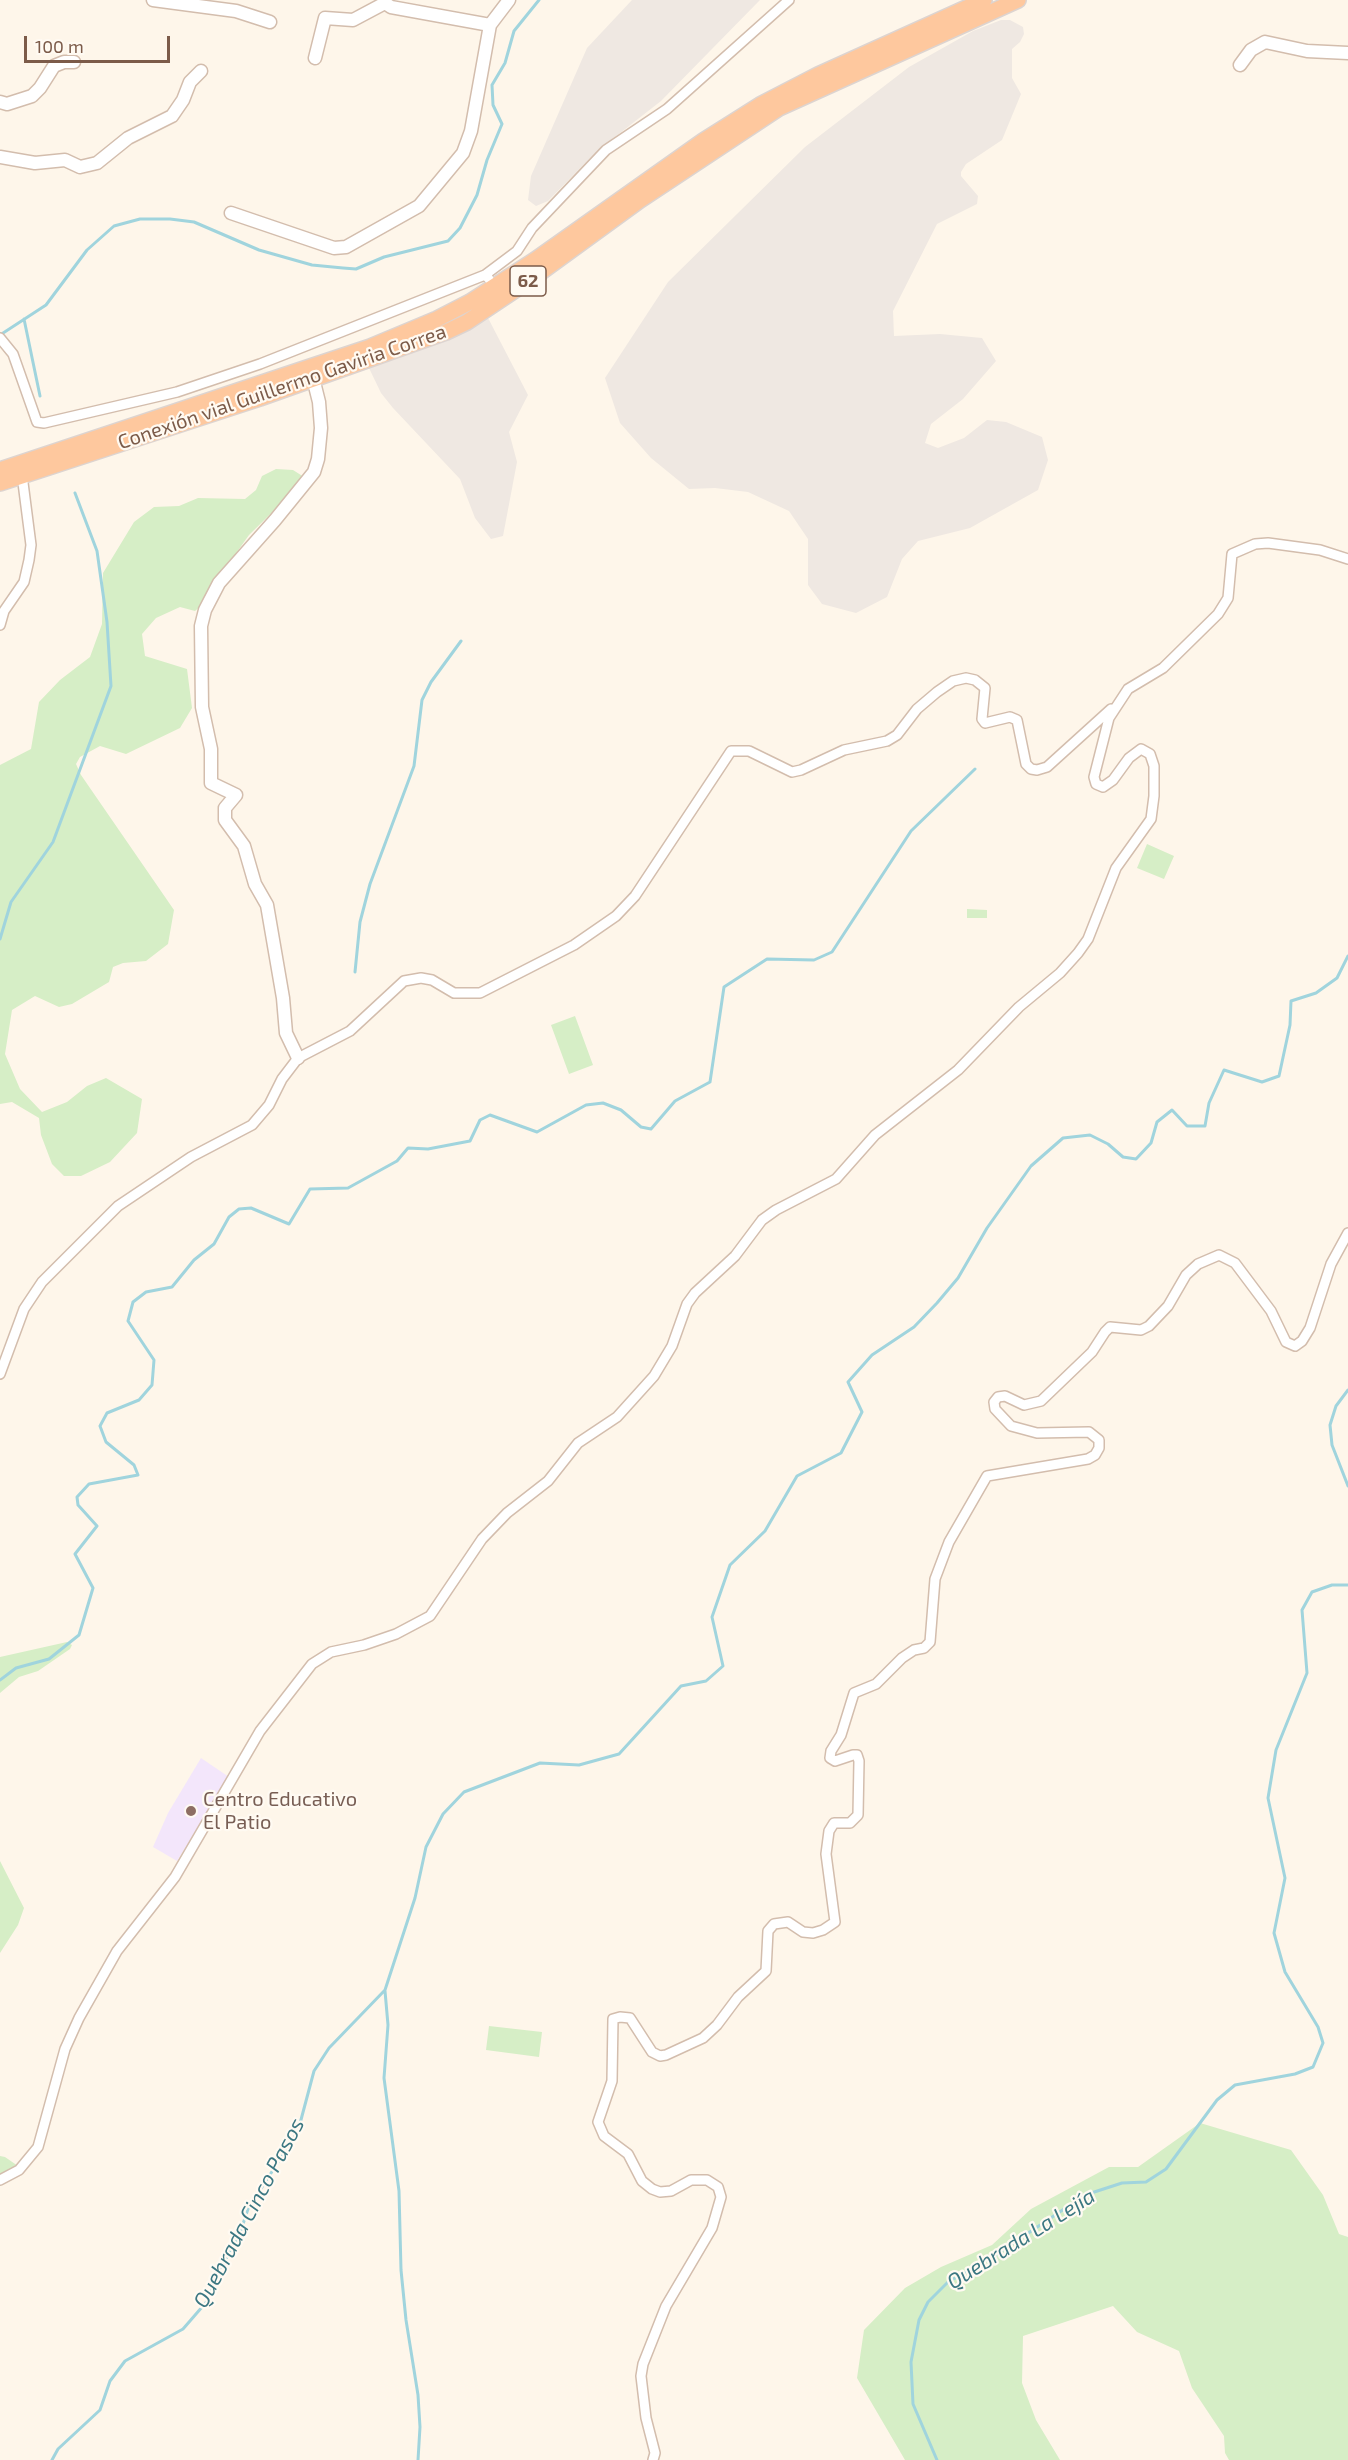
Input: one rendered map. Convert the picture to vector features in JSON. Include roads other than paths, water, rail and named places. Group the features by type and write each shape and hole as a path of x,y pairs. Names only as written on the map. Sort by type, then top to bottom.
{"highway":[{"name":"Conexión vial Guillermo Gaviria Correa","path":"0,470 370,347 437,320 490,280 760,105 818,75 984,0"},
{"name":"Conexión vial Guillermo Gaviria Correa","path":"0,483 422,342 467,321 530,280 683,171 770,113 1018,0"}],"street":[{"path":"153,0 236,11 270,22"},
{"path":"231,213 334,248 346,247 419,206 463,153 477,105 490,25 509,0"},
{"path":"0,338 13,354 37,422 44,423 177,392 490,280 517,251 532,228 606,150 667,109 789,0"},
{"path":"315,58 323,20 353,20 382,3 490,25"},
{"path":"1240,64 1251,50 1265,42 1307,51 1348,53"},
{"path":"0,102 7,104 32,96 54,66 74,62"},
{"path":"0,157 35,163 66,160 80,166 97,163 128,138 172,116 183,100 190,82 201,71"},
{"path":"298,1058 286,1033 283,998 267,905 255,884 244,846 225,820 225,808 236,795 211,783 211,749 202,707 201,626 205,610 219,583 314,472 321,428 319,402 313,378"},
{"path":"0,625 4,611 24,582 29,560 30,536 22,476"},
{"path":"0,1374 24,1309 42,1282 118,1206 191,1157 252,1125 269,1105 282,1079 298,1058 350,1031 404,981 422,978 432,980 454,993 480,993 574,945 616,916 635,896 731,751 750,751 792,772 801,770 844,750 887,741 897,735 917,709 937,692 953,681 966,678 975,680 985,688 982,719 985,723 1010,717 1017,720 1026,764 1030,769 1037,770 1047,767 1115,706 1128,689 1163,668 1218,614 1228,598 1232,554 1255,544 1268,543 1320,550 1348,559"},
{"path":"0,2180 19,2170 38,2147 65,2049 79,2018 117,1952 175,1877 260,1731 312,1664 331,1652 364,1646 396,1634 430,1616 482,1539 507,1513 548,1481 578,1443 616,1417 654,1376 672,1346 691,1299 735,1256 762,1220 776,1210 836,1179 875,1135 950,1077 1022,1004 1060,973 1078,953 1088,939 1116,868 1151,819 1154,766 1150,754 1141,749 1134,753 1113,780 1103,787 1096,784 1094,777 1105,730 1115,706"},
{"path":"653,2460 655,2453 646,2418 640,2376 643,2364 666,2306 712,2228 721,2197 718,2187 707,2180 691,2180 671,2191 660,2192 652,2189 642,2181 627,2154 604,2136 598,2122 612,2081 613,2019 620,2017 630,2019 652,2052 660,2056 666,2055 703,2038 717,2025 738,1996 766,1971 768,1931 774,1924 788,1922 803,1932 813,1933 835,1922 826,1854 830,1831 834,1823 850,1823 858,1815 860,1805 857,1755 846,1756 835,1761 830,1758 846,1720 854,1693 884,1678 902,1658 914,1650 924,1648 930,1642 935,1579 949,1542 987,1476 1088,1459 1095,1455 1099,1448 1099,1440 1089,1432 1037,1433 1011,1426 994,1409 994,1402 998,1397 1005,1396 1024,1405 1041,1401 1092,1352 1105,1332 1110,1328 1141,1330 1149,1326 1168,1306 1186,1275 1198,1264 1219,1255 1235,1263 1270,1311 1286,1341 1295,1346 1302,1341 1310,1328 1331,1264 1348,1233"}],"waterway":[{"path":"0,335 46,305 87,250 114,226 140,219 194,222 259,250 312,265 356,269 384,257 448,241 460,228 477,195 487,160 502,124 493,105 492,85 505,63 514,31 539,0"},
{"path":"24,319 40,396"},
{"path":"0,939 11,902 53,842 111,686 107,622 97,551 75,493"},
{"path":"355,972 360,922 370,884 414,766 422,700 431,682 461,641"},
{"path":"0,1680 16,1668 49,1659 79,1635 93,1588 75,1554 97,1526 78,1505 77,1497 89,1484 138,1475 134,1465 106,1442 100,1426 107,1413 139,1400 152,1385 154,1360 128,1321 133,1302 146,1292 172,1287 194,1260 214,1244 229,1217 239,1209 251,1208 289,1224 310,1189 348,1188 397,1161 408,1148 428,1149 470,1141 480,1120 490,1115 537,1132 586,1105 603,1103 621,1110 641,1127 651,1129 675,1101 710,1082 724,987 767,959 814,960 832,952 911,831 975,769"},
{"name":"Quebrada Cinco Pasos","path":"52,2460 58,2449 100,2410 110,2381 125,2361 183,2329 209,2299 217,2273 238,2239 248,2209 298,2131 314,2071 329,2048 385,1990 415,1898 426,1847 443,1814 464,1792 540,1763 579,1765 619,1754 681,1686 706,1681 723,1666 712,1617 730,1565 765,1531 797,1476 841,1453 862,1412 848,1382 872,1355 914,1327 937,1303 958,1278 987,1228 1031,1166 1063,1138 1090,1135 1108,1144 1123,1157 1136,1159 1151,1143 1157,1122 1172,1110 1187,1126 1205,1126 1209,1103 1224,1070 1262,1082 1279,1076 1290,1025 1291,1001 1316,993 1337,978 1348,956"},
{"name":"Quebrada La Lejía","path":"1348,1390 1336,1406 1330,1425 1332,1445 1348,1486"},
{"name":"Quebrada La Lejía","path":"937,2460 913,2404 911,2362 919,2320 928,2302 948,2282 994,2256 1085,2195 1122,2183 1146,2182 1166,2169 1217,2100 1235,2085 1295,2074 1313,2067 1323,2043 1318,2027 1285,1972 1274,1933 1285,1878 1268,1798 1276,1750 1307,1673 1302,1610 1312,1592 1332,1585 1348,1585"},
{"path":"385,1991 388,2025 384,2078 399,2191 401,2270 406,2320 418,2395 420,2427 418,2460"}],"place":[{"name":"Centro Educativo El Patio","path":"191,1811"}]}
